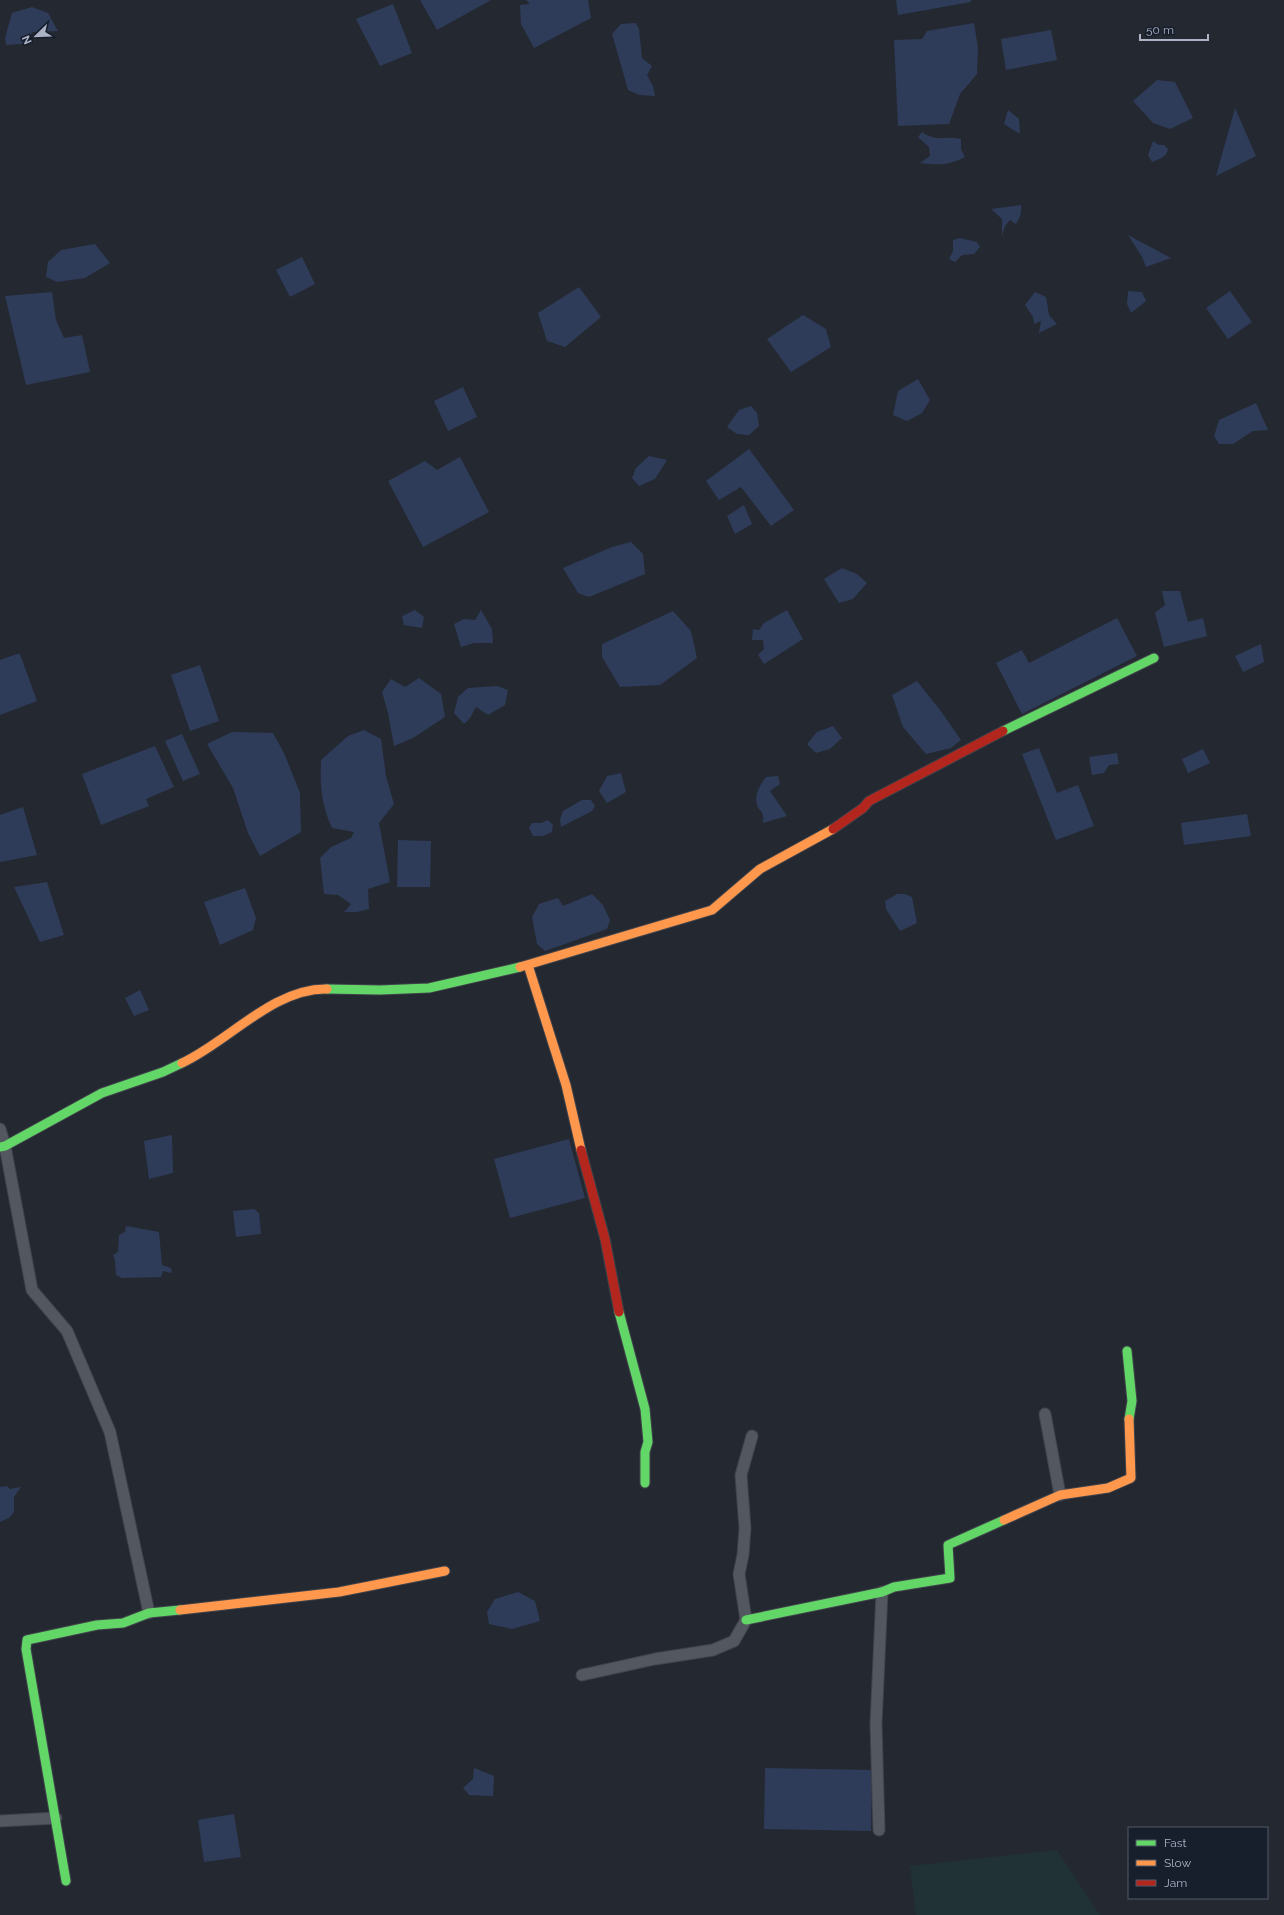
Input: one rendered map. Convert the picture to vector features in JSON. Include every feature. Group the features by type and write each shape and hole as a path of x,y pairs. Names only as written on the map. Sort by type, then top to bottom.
{"street":[{"path":"2,1147 102,1094 163,1072 189,1060 263,1011 294,995 323,989 380,990 429,988 528,965 712,910 760,869 780,857 828,833 863,808 869,801 963,752 1154,658"},
{"path":"528,965 566,1085 586,1174 605,1239 622,1329 645,1410 648,1442 645,1452 645,1483"},
{"path":"0,1129 2,1147 32,1290 67,1331 110,1432 149,1613"},
{"path":"746,1620 882,1592 894,1588 950,1578 948,1545 1060,1495 1108,1488 1131,1478 1132,1467 1129,1421 1132,1401 1128,1350"},
{"path":"1045,1414 1060,1495"},
{"path":"582,1675 655,1659 713,1650 734,1641 746,1620 738,1574 743,1555 745,1528 741,1475 752,1436"},
{"path":"66,1881 56,1818 36,1719 26,1649 27,1640 97,1625 123,1623 149,1613 339,1592 445,1571"},
{"path":"879,1830 876,1724 882,1592"},
{"path":"0,1821 56,1818"}],"shaded area":[{"path":"1057,1850 1100,1915 916,1915 910,1866"}],"water":[{"path":"420,0 491,0 437,30"},
{"path":"526,0 588,0 591,18 534,48 521,24 520,5 530,4"},
{"path":"896,0 971,0 971,2 898,15"},
{"path":"393,4 412,53 380,66 356,19"},
{"path":"32,7 48,13 58,31 33,32 22,44 6,45 5,38 12,13"},
{"path":"636,23 639,29 642,58 652,66 647,75 653,86 655,96 639,95 628,90 612,34 621,24"},
{"path":"974,23 978,48 977,74 960,94 949,124 898,126 894,40 922,39 927,31"},
{"path":"1051,30 1057,60 1006,70 1001,39"},
{"path":"1157,80 1175,82 1193,118 1170,129 1153,123 1133,101"},
{"path":"1235,108 1256,156 1216,176"},
{"path":"1008,110 1019,119 1020,134 1004,124"},
{"path":"922,132 937,138 961,139 961,149 965,157 943,164 920,163 930,156 929,147 918,137"},
{"path":"1153,141 1159,145 1164,145 1168,149 1164,156 1152,162 1148,155"},
{"path":"1021,205 1020,217 1016,224 1010,220 1005,226 1002,236 1002,219 991,209"},
{"path":"1128,235 1171,258 1146,267 1142,257"},
{"path":"960,238 977,242 980,247 974,254 962,255 955,262 949,259 953,251 953,240"},
{"path":"95,244 110,263 85,278 57,282 46,277 48,262 61,250"},
{"path":"302,257 315,284 290,297 276,270"},
{"path":"579,287 601,317 565,347 547,341 538,313"},
{"path":"1128,291 1142,292 1146,301 1131,313 1127,304"},
{"path":"1230,291 1252,322 1228,339 1206,308"},
{"path":"52,292 56,320 64,338 82,335 90,372 26,385 5,296"},
{"path":"1035,292 1046,297 1049,315 1057,324 1039,333 1041,321 1034,324 1033,317 1025,305"},
{"path":"803,315 826,329 831,347 791,372 767,339"},
{"path":"918,379 930,400 922,413 907,421 893,415 898,391"},
{"path":"463,387 477,417 448,431 434,401"},
{"path":"1256,403 1268,430 1253,431 1233,444 1219,444 1214,436 1219,420"},
{"path":"751,406 757,413 759,426 749,435 737,434 727,427 739,410"},
{"path":"749,449 794,510 771,526 741,487 719,500 706,481"},
{"path":"649,456 667,460 655,479 639,486 632,478 636,468"},
{"path":"460,457 489,512 423,547 388,481 425,461 437,470"},
{"path":"744,505 752,524 735,534 727,516"},
{"path":"631,542 643,554 645,574 589,597 578,593 563,568 612,547"},
{"path":"842,568 857,574 867,583 853,599 839,603 824,579"},
{"path":"1162,591 1180,591 1188,622 1203,618 1207,636 1164,647 1155,613 1165,605"},
{"path":"415,610 424,617 422,628 404,625 402,616"},
{"path":"481,610 492,629 493,643 474,643 461,647 454,624 464,619 475,620"},
{"path":"787,610 803,639 764,664 758,655 764,649 763,640 752,640 753,629 759,630 764,623"},
{"path":"673,611 691,631 697,658 660,685 620,687 602,657 602,644"},
{"path":"1117,618 1137,656 1022,714 996,663 1022,650 1029,663"},
{"path":"1261,644 1264,662 1243,672 1235,656"},
{"path":"20,654 37,701 0,715 0,660"},
{"path":"200,665 219,721 190,731 171,675"},
{"path":"419,678 441,694 445,717 413,738 394,746 388,713 382,692 391,679 405,687"},
{"path":"917,681 961,740 951,748 926,754 903,727 892,695"},
{"path":"497,686 508,690 505,705 488,715 476,707 470,718 464,724 454,713 458,697 468,688"},
{"path":"833,726 842,738 830,749 816,753 807,744 817,732"},
{"path":"364,730 381,739 386,776 394,804 379,823 390,882 368,889 369,909 357,912 344,912 351,904 338,895 324,894 320,858 331,847 351,838 354,832 332,828 323,803 321,760 348,736"},
{"path":"232,732 273,733 284,753 300,793 301,832 260,856 248,833 233,788 207,744"},
{"path":"182,734 200,774 183,781 165,741"},
{"path":"155,746 174,787 146,799 149,806 101,825 82,774"},
{"path":"1039,748 1057,793 1078,785 1094,826 1056,840 1022,754"},
{"path":"1203,749 1210,763 1188,773 1182,759"},
{"path":"1117,753 1119,764 1109,765 1104,773 1092,775 1089,757"},
{"path":"621,773 626,792 607,803 599,791 607,776"},
{"path":"778,776 780,784 770,791 787,816 763,823 762,813 758,808 756,801 757,794 766,777"},
{"path":"582,800 591,800 595,806 592,811 561,827 560,820 563,811"},
{"path":"23,807 37,855 0,862 0,815"},
{"path":"1247,814 1251,836 1184,845 1181,823"},
{"path":"548,820 553,825 552,832 543,836 533,836 529,828 532,823 541,823"},
{"path":"398,840 431,841 430,887 397,887"},
{"path":"47,882 64,935 40,942 14,887"},
{"path":"245,888 256,918 253,930 220,945 204,902"},
{"path":"592,894 603,905 610,920 607,929 545,951 537,944 532,917 539,904 558,898 563,906"},
{"path":"897,894 905,894 912,897 917,923 900,931 886,909 885,901"},
{"path":"140,990 149,1010 134,1016 125,998"},
{"path":"172,1135 173,1173 149,1179 144,1141"},
{"path":"569,1139 585,1198 510,1218 494,1159"},
{"path":"254,1209 259,1213 261,1234 236,1237 233,1211"},
{"path":"126,1226 159,1232 162,1265 171,1268 172,1273 163,1271 161,1277 122,1278 116,1275 115,1260 113,1255 118,1252 119,1235 125,1232"},
{"path":"7,1486 10,1489 21,1487 14,1497 14,1512 9,1518 0,1522 0,1487"},
{"path":"518,1592 535,1601 540,1621 512,1629 489,1624 487,1612 495,1599"},
{"path":"474,1768 494,1776 493,1796 469,1795 463,1788 473,1779"},
{"path":"765,1768 872,1770 871,1831 764,1829"},
{"path":"234,1814 241,1857 204,1862 198,1820"}],"traffic: fast":[{"path":"1003,731 1154,658"},
{"path":"327,989 380,990 429,988 520,967"},
{"path":"0,1147 5,1146 102,1093 163,1072 182,1063"},
{"path":"619,1312 645,1409 648,1442 645,1452 645,1483"},
{"path":"1127,1351 1132,1401 1129,1419"},
{"path":"746,1620 882,1592 894,1587 950,1578 948,1545 1004,1520"},
{"path":"66,1881 26,1649 27,1640 97,1625 123,1623 149,1613 180,1610"}],"traffic: slow":[{"path":"520,967 712,910 760,869 833,829"},
{"path":"528,965 566,1085 581,1150"},
{"path":"182,1063 199,1054 270,1006 288,997 307,991 327,989"},
{"path":"1004,1520 1060,1495 1108,1488 1131,1478 1129,1419"},
{"path":"180,1610 339,1592 445,1571"}],"traffic: jam":[{"path":"833,829 863,808 869,801 1003,731"},
{"path":"581,1150 605,1239 619,1312"}]}
